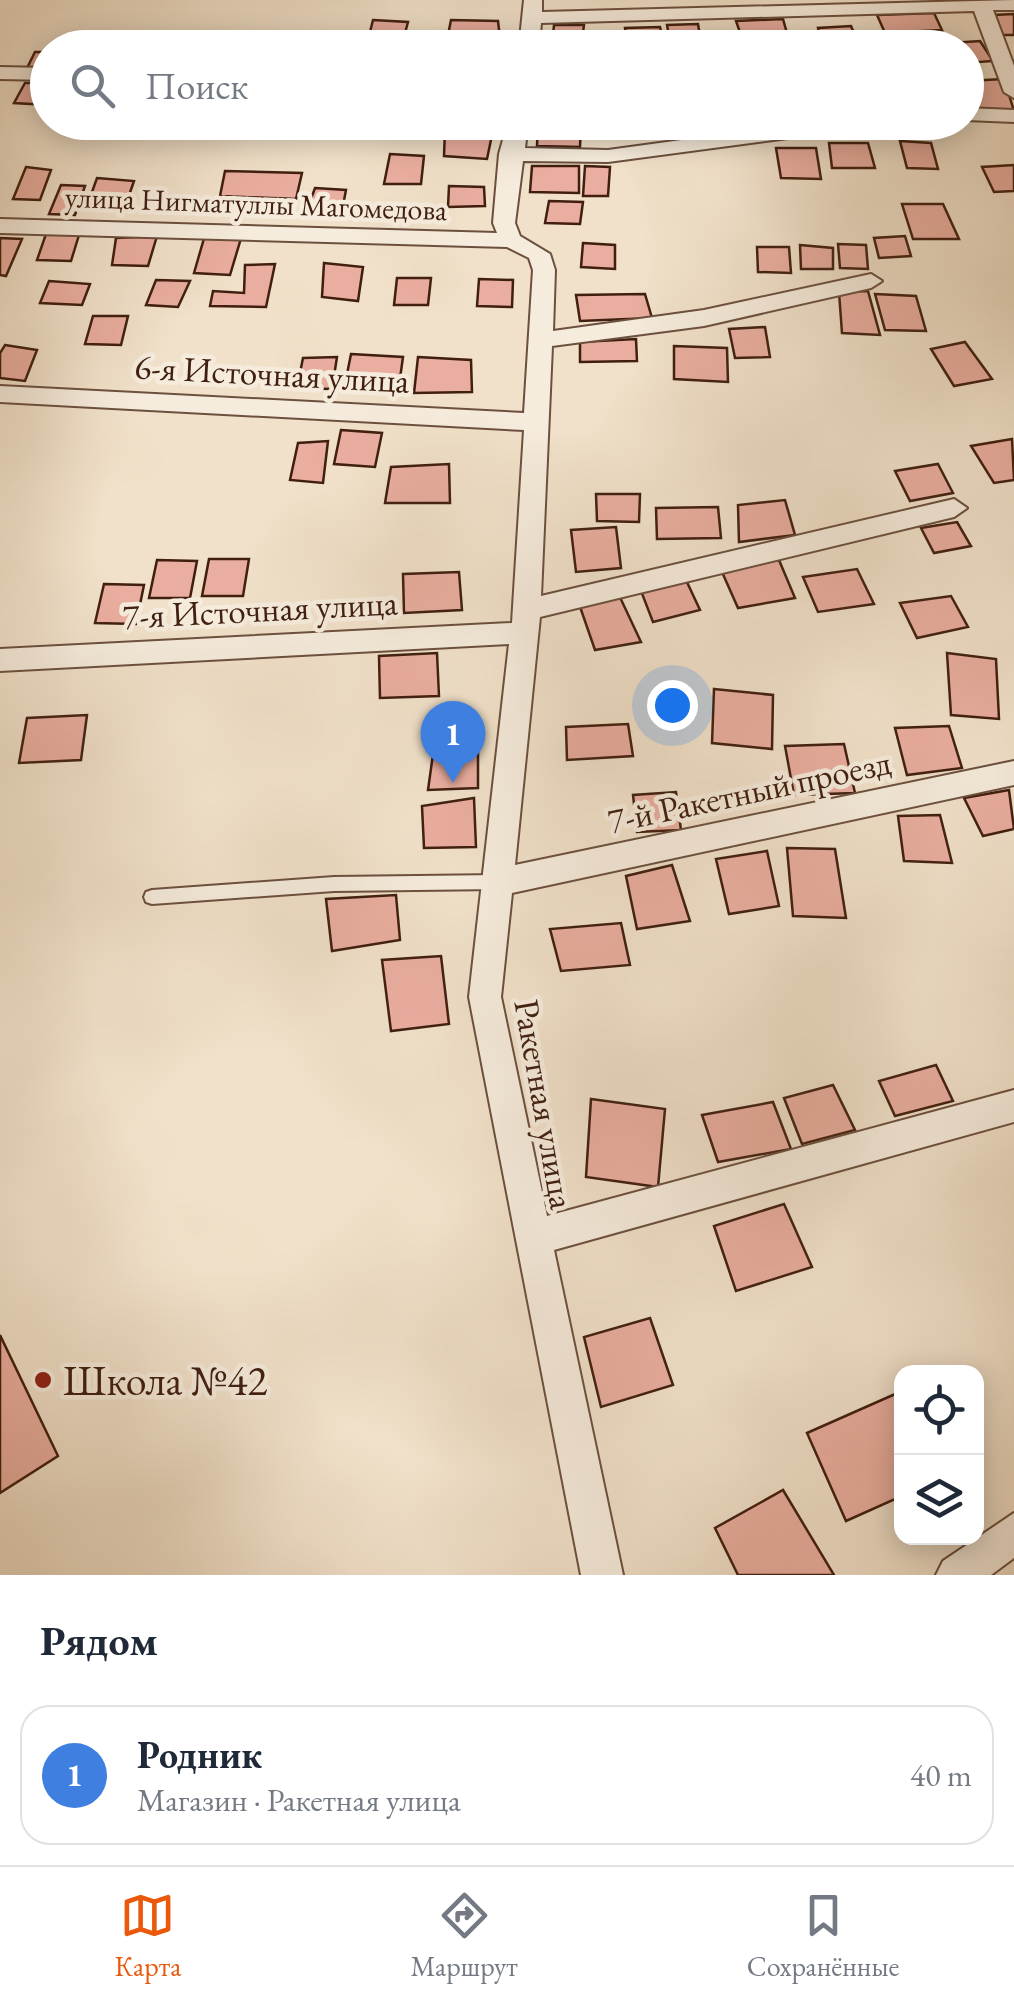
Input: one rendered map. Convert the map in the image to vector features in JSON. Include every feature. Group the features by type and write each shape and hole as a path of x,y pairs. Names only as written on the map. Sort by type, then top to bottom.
{"street":[{"path":"532,9 1014,4"},
{"path":"981,5 1014,92"},
{"path":"0,73 30,74"},
{"path":"984,115 1014,116"},
{"path":"511,240 504,223 514,140"},
{"path":"510,154 608,156 728,140"},
{"name":"улица Нигматуллы Магомедова","path":"0,226 511,240"},
{"name":"Ракетная улица","path":"511,240 539,254 544,270 540,422 526,622 485,998 602,1575"},
{"path":"542,340 704,318 871,281"},
{"name":"6-я Источная улица","path":"0,394 540,422"},
{"name":"7-я Источная улица","path":"0,660 526,622 954,508"},
{"name":"7-й Ракетный проезд","path":"499,882 1014,773"},
{"path":"531,1238 1014,1106"},
{"path":"957,1575 1014,1532"}],"lane":[{"path":"152,897 334,884 499,882"}],"building":[{"path":"934,13 942,30 884,30 877,15"},
{"path":"1014,14 1014,35 1003,35 994,15"},
{"path":"783,19 786,30 739,30 736,21"},
{"path":"373,20 408,22 406,30 370,30"},
{"path":"451,20 498,21 499,30 449,30"},
{"path":"698,24 699,30 668,30 667,25"},
{"path":"554,25 584,25 583,30 554,30"},
{"path":"851,26 853,30 818,30"},
{"path":"660,27 661,30 625,30"},
{"path":"984,47 993,61 984,62"},
{"path":"1004,79 1014,111 984,110 984,80"},
{"path":"25,83 30,83 30,104 14,103"},
{"path":"445,140 491,140 487,159 444,156"},
{"path":"537,140 580,140 580,147 537,146"},
{"path":"900,141 931,143 938,169 907,168"},
{"path":"829,143 868,143 875,168 832,168"},
{"path":"776,148 816,148 821,179 781,178"},
{"path":"390,154 424,156 421,184 384,184"},
{"path":"1014,165 1014,191 994,192 982,167"},
{"path":"532,166 579,166 579,193 530,192"},
{"path":"585,166 610,167 608,196 583,196"},
{"path":"26,167 51,170 40,200 13,199"},
{"path":"225,171 302,173 296,199 220,196"},
{"path":"97,178 134,181 124,210 87,206"},
{"path":"61,185 85,186 75,215 49,214"},
{"path":"449,186 484,187 485,206 448,207"},
{"path":"315,188 346,190 341,216 305,215"},
{"path":"549,201 583,202 580,224 545,223"},
{"path":"902,204 943,204 959,239 913,239"},
{"path":"46,234 79,235 71,261 37,260"},
{"path":"205,235 242,235 230,275 194,273"},
{"path":"157,236 148,266 112,265 116,238"},
{"path":"905,236 911,256 879,258 874,238"},
{"path":"0,238 22,239 6,276 0,275"},
{"path":"583,243 615,245 615,269 581,267"},
{"path":"838,244 866,245 868,269 840,268"},
{"path":"800,245 833,248 833,269 801,269"},
{"path":"757,247 789,247 791,273 758,272"},
{"path":"324,263 363,267 358,301 322,297"},
{"path":"275,264 266,307 210,306 213,291 244,293 245,265"},
{"path":"397,278 431,278 428,305 394,305"},
{"path":"479,279 513,280 512,307 477,306"},
{"path":"156,280 190,281 178,307 146,305"},
{"path":"49,281 90,284 82,305 40,303"},
{"path":"868,291 880,335 842,333 839,292"},
{"path":"645,294 652,318 580,321 576,295"},
{"path":"875,294 916,296 926,331 885,330"},
{"path":"93,316 128,316 121,345 85,344"},
{"path":"765,327 770,357 735,358 729,329"},
{"path":"636,339 637,361 580,362 580,342"},
{"path":"965,342 992,379 954,386 931,349"},
{"path":"5,345 37,350 25,381 0,378 0,353"},
{"path":"674,346 727,348 728,382 674,379"},
{"path":"351,354 403,357 398,393 344,389"},
{"path":"337,357 332,389 297,388 303,358"},
{"path":"418,357 471,360 472,392 414,393"},
{"path":"341,430 382,433 375,467 334,464"},
{"path":"1012,439 1014,480 994,483 971,446"},
{"path":"328,441 323,483 290,480 298,443"},
{"path":"449,464 450,503 385,503 391,467"},
{"path":"938,464 953,493 910,501 895,471"},
{"path":"596,494 640,494 639,522 597,521"},
{"path":"785,500 795,535 739,542 738,505"},
{"path":"718,507 721,538 657,539 656,508"},
{"path":"957,522 971,546 934,553 921,528"},
{"path":"616,527 621,568 576,572 571,530"},
{"path":"209,559 249,559 243,596 202,596"},
{"path":"157,560 197,561 190,598 149,598"},
{"path":"779,560 795,598 738,608 722,572"},
{"path":"857,569 874,604 818,612 803,577"},
{"path":"459,572 462,610 404,613 403,574"},
{"path":"686,580 700,610 653,622 641,591"},
{"path":"104,584 144,585 136,624 95,623"},
{"path":"618,593 641,642 595,650 578,601"},
{"path":"951,596 968,627 917,638 900,603"},
{"path":"437,653 439,696 380,698 379,656"},
{"path":"947,653 996,659 999,719 951,715"},
{"path":"714,689 773,695 772,749 712,743"},
{"path":"87,715 81,760 19,763 27,718"},
{"path":"628,724 633,756 567,760 566,727"},
{"path":"949,726 962,768 907,775 895,728"},
{"path":"844,744 855,793 794,795 785,746"},
{"path":"434,747 478,747 478,788 428,790"},
{"path":"1009,790 1014,829 983,836 964,798"},
{"path":"676,792 681,830 637,832 633,795"},
{"path":"474,798 476,847 424,848 422,806"},
{"path":"940,815 952,863 904,861 898,816"},
{"path":"787,848 835,849 846,918 793,916"},
{"path":"767,851 779,906 729,914 716,859"},
{"path":"672,865 690,921 637,929 626,876"},
{"path":"396,895 400,940 332,951 326,899"},
{"path":"621,923 630,965 561,971 550,929"},
{"path":"441,956 449,1024 391,1031 382,960"},
{"path":"936,1065 953,1101 895,1116 879,1081"},
{"path":"833,1085 855,1130 802,1144 784,1098"},
{"path":"591,1099 665,1109 658,1187 586,1177"},
{"path":"773,1102 791,1149 718,1162 702,1115"},
{"path":"784,1204 812,1267 736,1291 714,1226"},
{"path":"650,1318 673,1385 601,1407 584,1337"},
{"path":"0,1335 58,1456 0,1493"},
{"path":"894,1395 894,1500 846,1521 807,1433"},
{"path":"783,1490 834,1575 738,1575 715,1528"}],"place":[{"name":"Родник","path":"453,783"},
{"name":"Школа №42","path":"43,1380"}]}
